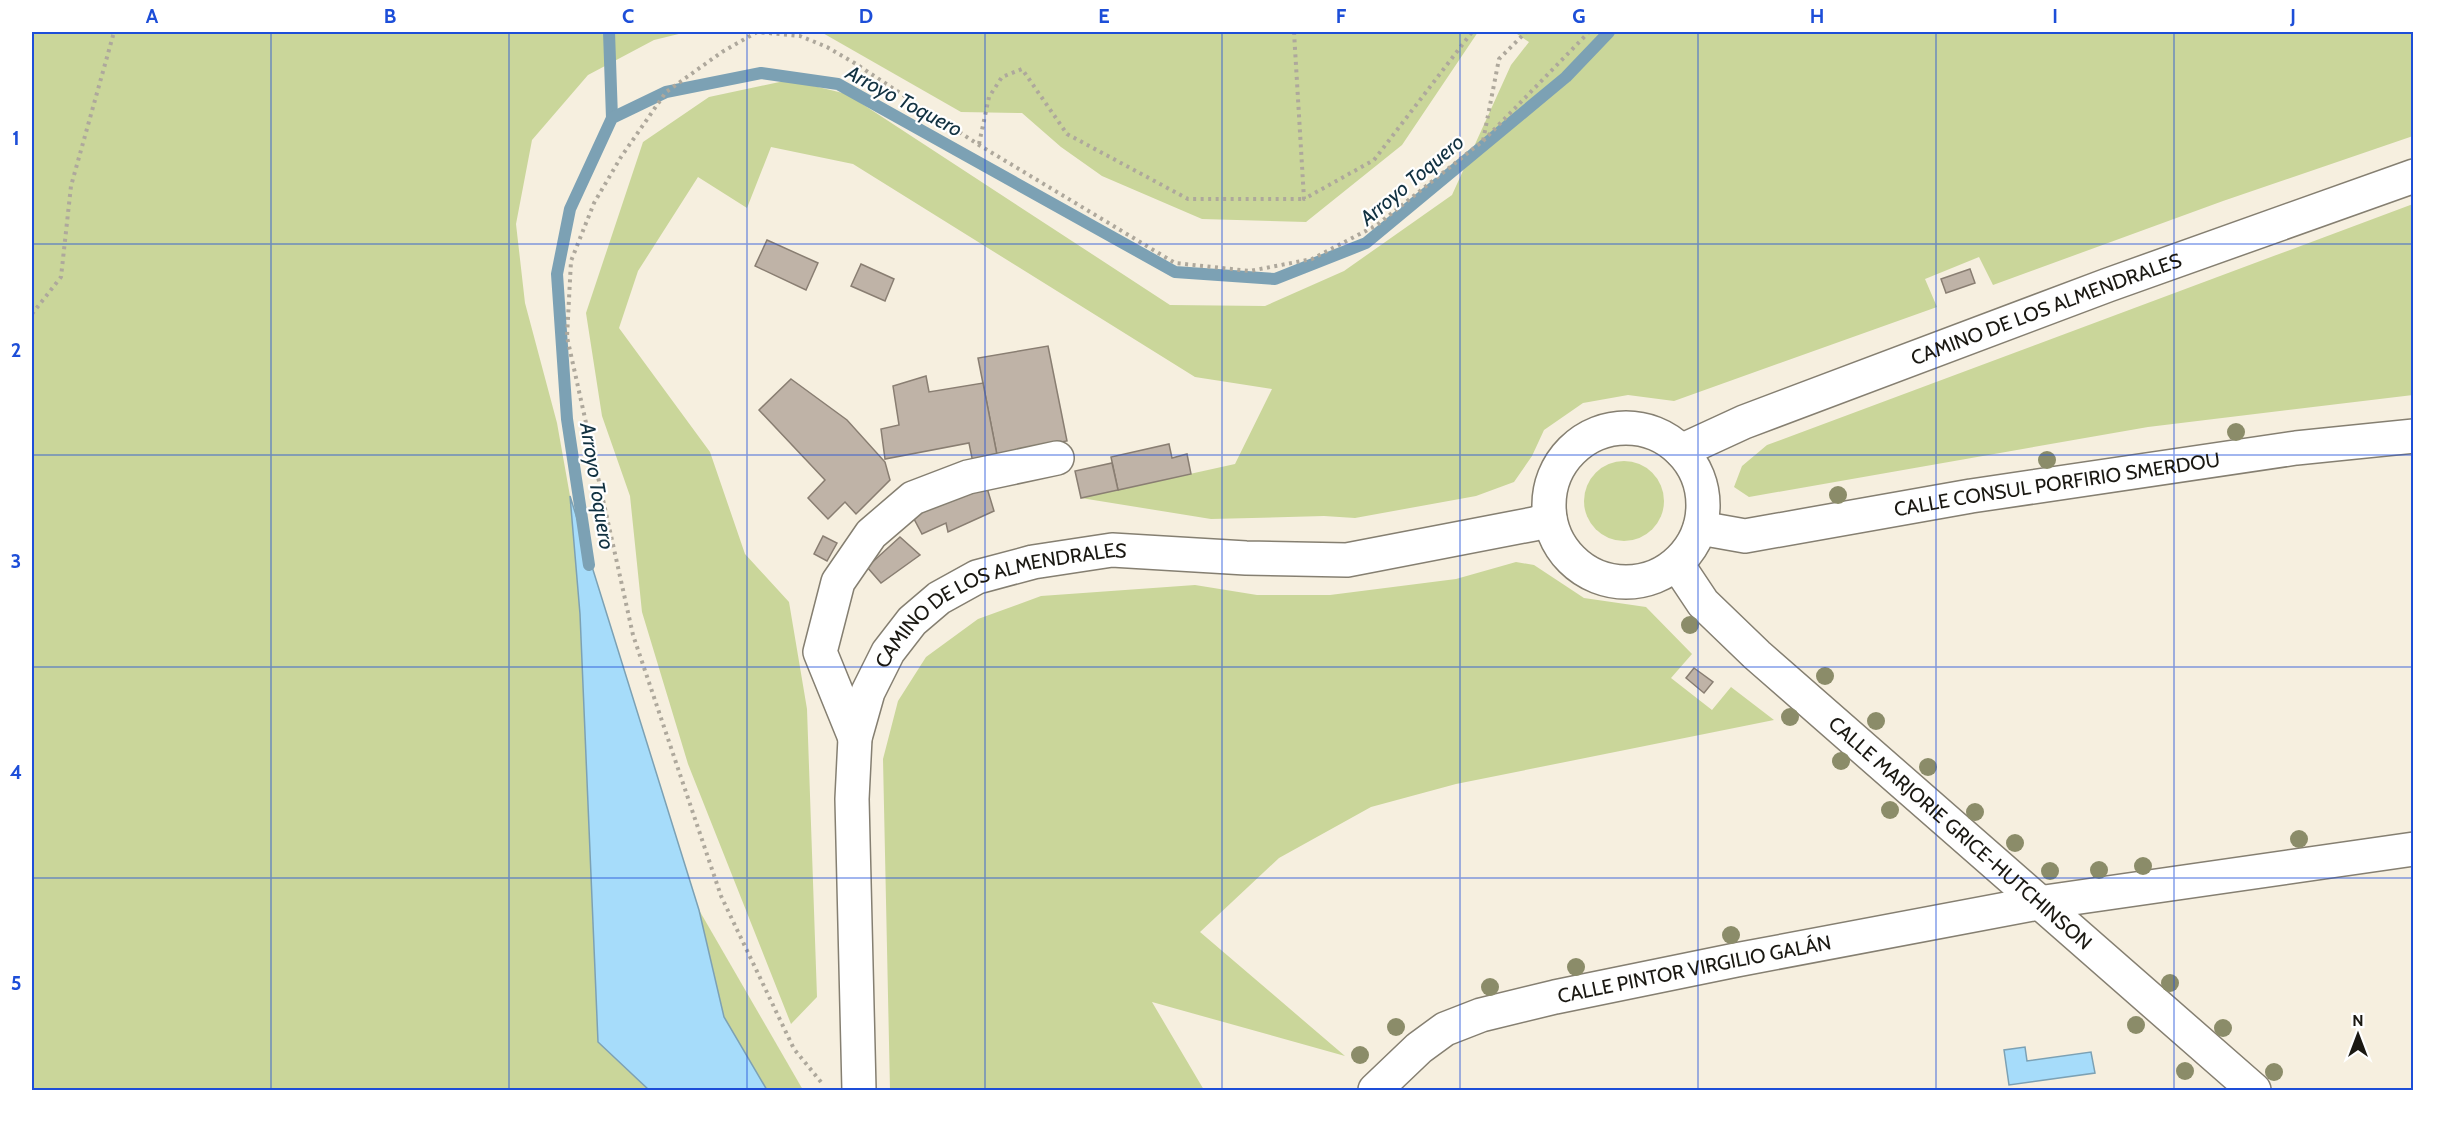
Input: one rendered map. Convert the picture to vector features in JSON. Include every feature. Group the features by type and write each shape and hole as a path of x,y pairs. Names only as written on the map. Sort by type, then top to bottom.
{"street":[{"name":"CAMINO DE LOS ALMENDRALES","path":"1681,452 1744,422 2053,306 2414,176"},
{"path":"1622,427 1644,429 1664,438 1681,452 1694,471 1702,489 1703,509 1695,541 1677,564 1655,578 1629,582 1603,579 1580,567 1562,547 1550,519 1548,497 1553,475 1564,456 1580,441 1600,431 1622,427"},
{"name":"CALLE CONSUL PORFIRIO SMERDOU","path":"1700,528 1745,536 1971,496 2296,448 2414,436"},
{"path":"855,738 820,652 838,582 871,534 913,498 968,477 1057,458"},
{"name":"CAMINO DE LOS ALMENDRALES","path":"859,1090 852,799 855,738 868,692 888,652 912,621 939,598 977,577 1033,562 1112,550 1246,558 1347,560 1550,519"},
{"name":"CALLE MARJORIE GRICE-HUTCHINSON","path":"1677,564 1703,603 1757,655 2254,1090"},
{"name":"CALLE PINTOR VIRGILIO GALÁN","path":"1375,1090 1419,1048 1445,1029 1481,1015 1555,997 1725,962 2038,903 2414,849"}],"path":[{"path":"32,314 61,278 71,186 114,32"},
{"path":"828,1090 794,1049 721,896 633,635 567,337 571,261 594,203 621,157 666,92 722,52 757,32 800,36 827,47 856,64 979,145 1175,263 1250,271 1312,259 1377,225 1483,141 1589,32"},
{"path":"1294,32 1304,199"},
{"path":"979,145 989,97 1002,77 1022,69 1067,134 1188,199 1304,199 1374,160 1472,32"},
{"path":"1483,141 1499,59 1526,32"}],"green space":[{"path":"32,32 687,32 654,40 588,75 532,140 516,224 525,303 557,423 570,496 580,614 598,1042 649,1090 32,1090"},
{"path":"821,32 1478,32 1402,145 1306,222 1202,219 1102,176 1061,147 1022,113 961,112"},
{"path":"1514,32 2413,32 2413,136 2223,201 1993,285 1979,257 1925,279 1937,307 1674,401 1628,395 1583,403 1544,430 1532,456 1514,482 1476,496 1355,518 1324,516 1211,519 1081,498 1235,464 1272,389 1195,377 853,164 771,147 747,208 698,177 638,271 619,328 710,452 745,554 789,602 807,709 817,997 791,1024 688,764 642,612 630,496 602,416 586,313 643,142 709,97 789,80 847,94 1170,305 1265,306 1344,271 1452,195 1511,65 1529,42"},
{"path":"2413,204 2413,395 2148,427 1749,497 1734,487 1742,466 1767,445"},
{"path":"1624,461 1639,464 1652,473 1661,486 1664,501 1661,516 1652,529 1639,538 1624,541 1609,538 1596,529 1587,516 1584,501 1587,486 1596,473 1609,464"},
{"path":"1516,562 1534,565 1584,598 1646,607 1692,654 1671,678 1712,710 1731,687 1774,720 1456,784 1371,807 1279,858 1200,932 1345,1056 1152,1002 1204,1090 890,1090 883,759 898,701 926,657 978,619 1041,596 1195,585 1257,595 1330,595 1456,579"},
{"path":"699,910 803,1090 767,1090 724,1017"}],"water":[{"path":"570,496 699,910 724,1017 767,1090 649,1090 598,1042 580,614"},
{"path":"2025,1047 2027,1061 2091,1052 2095,1073 2009,1085 2004,1050"}],"building":[{"path":"767,240 818,263 806,290 755,266"},
{"path":"861,264 894,279 885,301 851,286"},
{"path":"1970,269 1975,283 1946,293 1941,279"},
{"path":"1048,346 1067,441 1043,445 998,460 978,358"},
{"path":"926,376 929,392 983,383 998,460 973,463 969,443 885,459 881,429 899,425 893,386"},
{"path":"791,379 847,420 885,462 890,480 856,514 845,502 828,519 808,498 825,480 759,410"},
{"path":"1169,444 1172,458 1187,454 1191,474 1118,490 1111,457"},
{"path":"1112,463 1118,490 1081,498 1075,471"},
{"path":"987,488 994,511 948,532 946,523 922,534 913,517 946,501"},
{"path":"823,536 837,543 827,561 814,554"},
{"path":"900,537 920,555 881,583 867,567"},
{"path":"1694,668 1713,682 1704,693 1686,678"}],"waterway":[{"path":"609,32 612,118"},
{"name":"Arroyo Toquero","path":"589,565 567,419 557,274 570,209 612,118 666,92 761,73 838,84 1175,272 1275,279 1366,243 1566,77 1609,32"}]}
